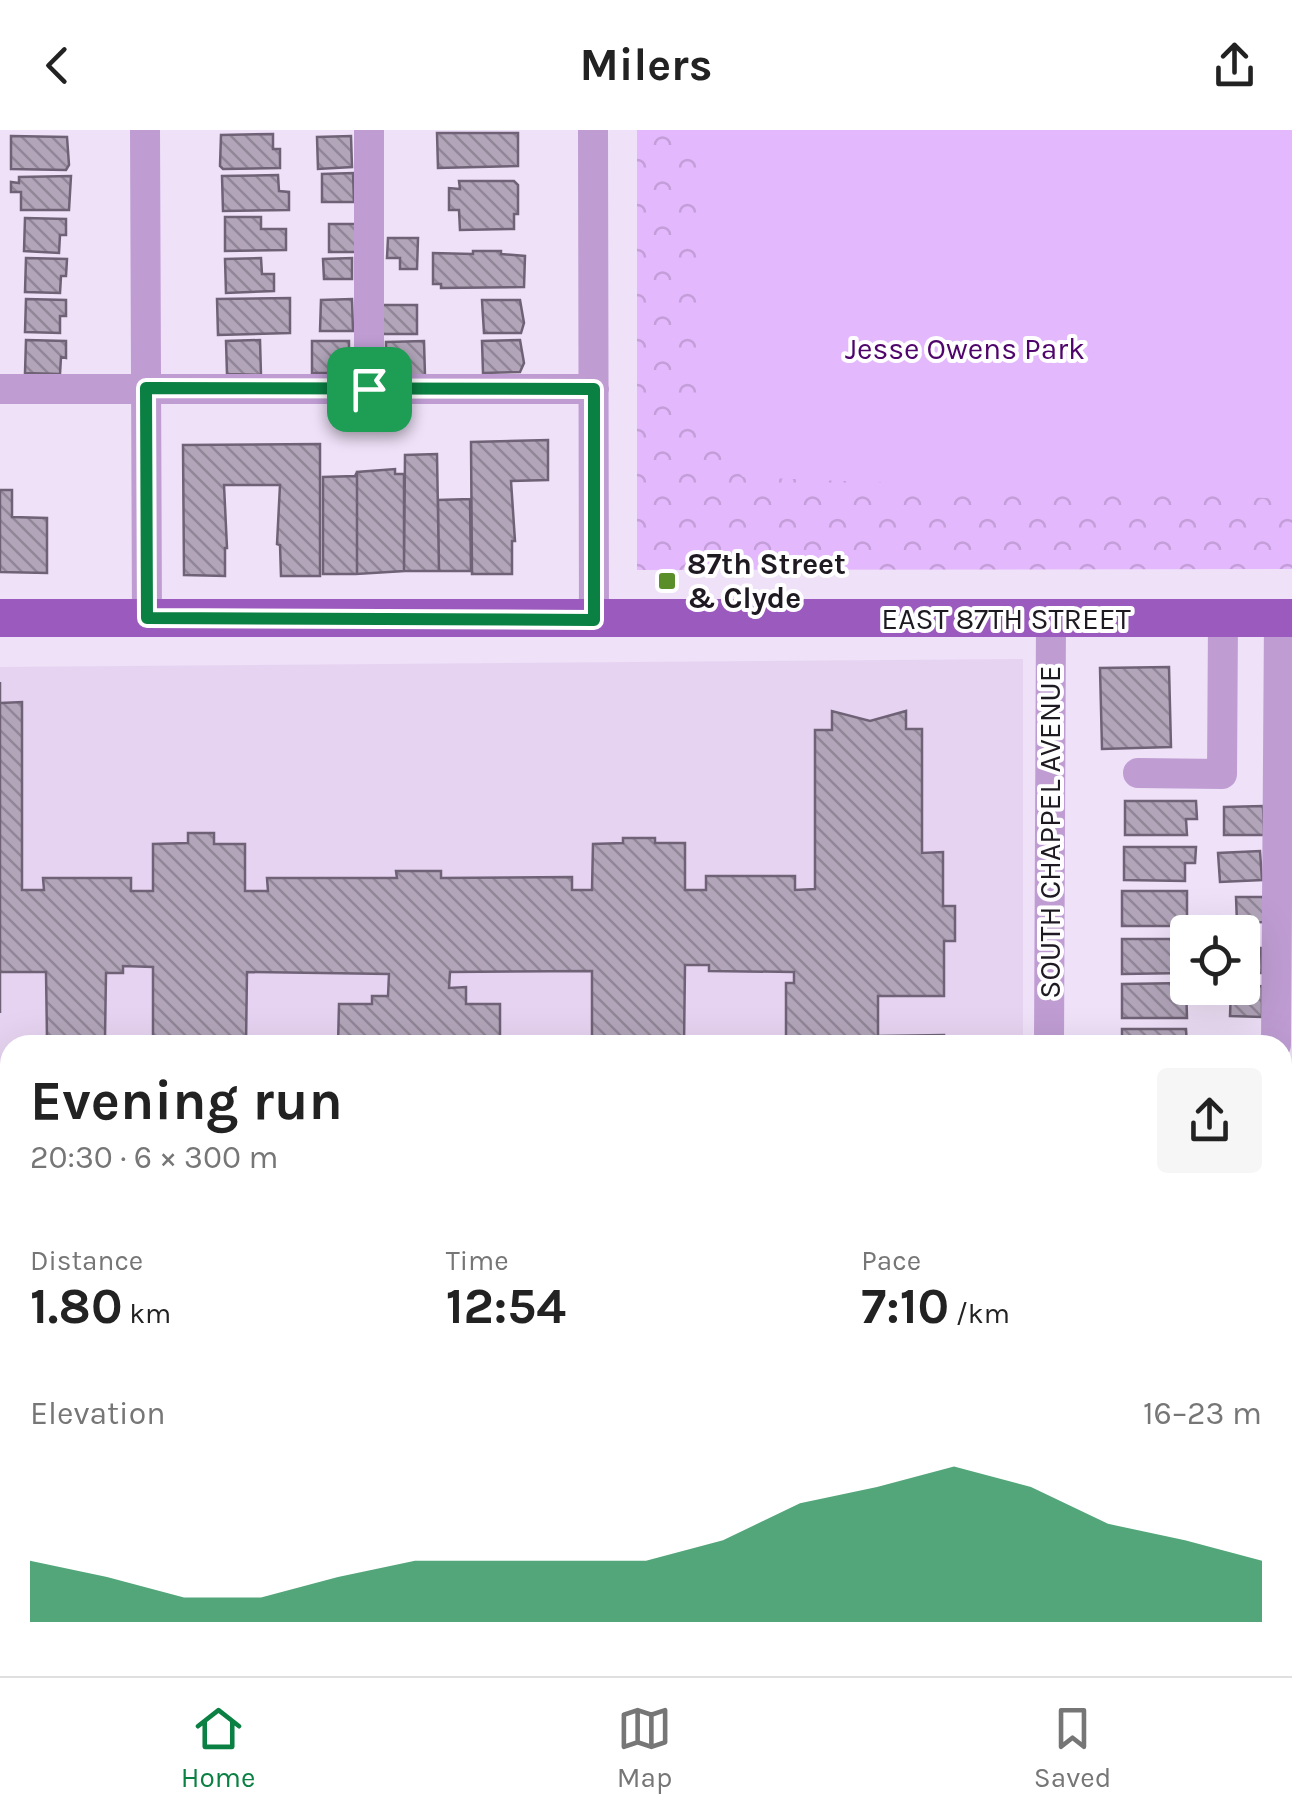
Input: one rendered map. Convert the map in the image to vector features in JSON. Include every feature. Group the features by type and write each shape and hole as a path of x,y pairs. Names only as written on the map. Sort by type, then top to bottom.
{"main road":[{"name":"EAST 87TH STREET","path":"0,618 1286,618"}],"street":[{"path":"145,130 147,618"},
{"path":"369,130 369,389"},
{"path":"593,130 594,620"},
{"path":"0,388 594,389"},
{"path":"1138,773 1222,774 1223,618"},
{"path":"1276,1035 1285,841 1286,618"},
{"name":"SOUTH CHAPPEL AVENUE","path":"1049,1035 1051,619"}],"shaded area":[{"path":"1023,659 1023,1035 0,1035 0,667"}],"green space":[{"name":"Jesse Owens Park","path":"637,130 1292,130 1292,569 637,570"},
{"name":"Jesse Owens Park","path":"703,130 1292,130 1292,499 743,477 700,433"}],"building":[{"path":"437,133 518,133 518,166 438,168"},
{"path":"273,134 273,149 280,149 280,168 220,166 221,135"},
{"path":"11,136 67,137 69,165 66,170 11,169"},
{"path":"351,136 352,167 318,169 317,137"},
{"path":"353,173 354,202 322,202 322,174"},
{"path":"278,175 279,191 289,192 289,210 223,211 222,176"},
{"path":"71,176 69,210 21,210 21,192 11,192 11,182 19,183 19,177"},
{"path":"459,181 514,181 518,185 518,214 514,214 514,229 460,230 459,210 449,210 449,188 460,189"},
{"path":"225,217 261,217 261,229 286,229 286,250 225,251"},
{"path":"25,218 66,219 66,235 60,235 59,253 24,251"},
{"path":"329,224 358,224 358,252 329,252"},
{"path":"388,238 418,238 417,269 400,269 400,258 387,258"},
{"path":"473,251 525,256 524,287 441,288 441,284 433,284 433,253"},
{"path":"26,258 67,259 60,293 25,292"},
{"path":"261,258 262,274 274,274 274,291 226,293 225,259"},
{"path":"352,258 352,279 324,279 323,259"},
{"path":"290,298 290,333 218,335 217,299"},
{"path":"26,299 66,300 66,316 60,316 60,333 25,332"},
{"path":"352,299 353,331 320,331 321,300"},
{"path":"482,300 520,300 524,323 521,333 484,333"},
{"path":"382,305 417,305 417,334 381,334"},
{"path":"26,340 66,341 66,358 61,357 60,374 25,373"},
{"path":"260,340 261,375 227,374 226,341"},
{"path":"520,340 524,363 520,372 483,373 482,341"},
{"path":"312,341 349,341 349,373 312,373"},
{"path":"424,341 425,376 386,376 386,342"},
{"path":"548,440 548,480 511,481 515,541 512,574 472,574 471,442"},
{"path":"320,444 320,576 281,576 277,544 280,485 224,485 225,576 184,575 183,445"},
{"path":"437,454 439,571 404,571 405,455"},
{"path":"395,469 395,474 404,474 404,571 357,574 357,472"},
{"path":"357,472 357,574 323,574 323,477 355,476"},
{"path":"0,490 12,490 12,517 47,518 47,573 0,572"},
{"path":"470,499 471,571 439,571 438,500"},
{"path":"1169,667 1171,747 1102,749 1100,668"},
{"path":"22,702 22,890 44,890 43,878 131,878 131,891 153,891 153,844 188,843 188,833 214,833 214,844 245,844 245,891 268,891 267,878 397,878 396,871 441,871 441,878 572,877 572,890 592,890 593,844 623,843 623,838 685,843 685,890 706,890 706,876 795,876 795,890 815,889 815,730 832,730 832,711 870,721 906,711 906,729 922,729 922,853 943,852 943,906 955,906 955,941 944,941 944,996 878,996 878,1035 786,1035 786,983 794,983 794,972 709,971 709,965 685,965 684,1035 592,1035 592,971 450,972 449,988 466,987 466,1004 500,1004 500,1035 338,1035 339,1004 372,1004 372,996 388,996 389,974 247,972 246,1035 153,1035 153,967 123,966 123,973 106,973 105,1035 47,1035 46,972 0,972 0,703"},
{"path":"1125,801 1196,801 1197,819 1186,819 1187,835 1125,835"},
{"path":"1263,806 1264,835 1224,835 1224,807"},
{"path":"1124,847 1196,847 1195,863 1185,863 1185,881 1124,880"},
{"path":"1260,851 1262,880 1220,882 1218,853"},
{"path":"1122,891 1187,891 1187,915 1170,915 1170,926 1122,926"},
{"path":"1236,897 1264,897 1265,922 1260,922 1260,915 1237,915"},
{"path":"1122,939 1170,939 1170,973 1122,974"},
{"path":"1170,983 1170,1005 1187,1005 1187,1018 1122,1018 1122,984"},
{"path":"1260,986 1262,1017 1230,1016 1230,1005 1260,1005"},
{"path":"1122,1029 1186,1029 1186,1035 1122,1035"}],"place":[{"name":"87th Street & Clyde","path":"667,581"}],"route":[{"path":"146,388 369,389 594,389 594,620 147,618 146,388"}]}
